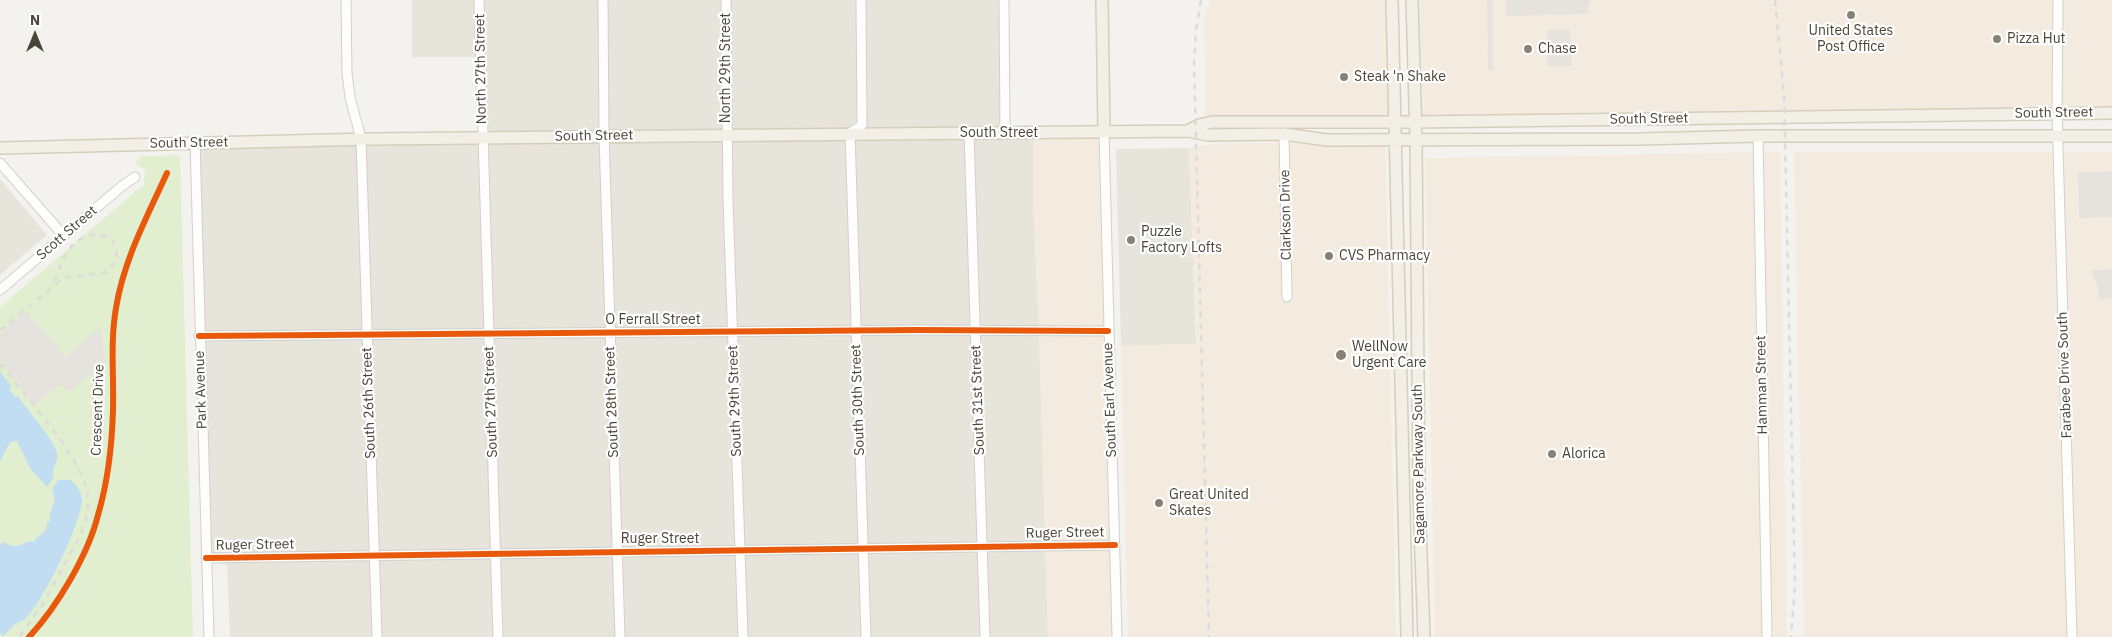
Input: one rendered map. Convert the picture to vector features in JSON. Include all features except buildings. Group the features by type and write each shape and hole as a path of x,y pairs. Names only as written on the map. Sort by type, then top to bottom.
{"main road":[{"path":"1102,0 1104,132"},
{"name":"Sagamore Parkway South","path":"1392,0 1407,637"},
{"name":"Sagamore Parkway South","path":"1412,0 1416,140 1419,497 1424,637"},
{"name":"South Street","path":"1188,131 1199,125 1212,122 1415,122 1862,117 2057,112 2112,113"},
{"path":"1862,117 1864,136"},
{"name":"South Street","path":"0,148 195,142 482,137 1188,131 1208,135 1284,134 1327,140 1394,141 1640,140 1758,136 2112,136"}],"street":[{"name":"South 26th Street","path":"346,0 347,73 350,97 361,139 377,637"},
{"name":"North 27th Street","path":"479,0 482,137"},
{"name":"South 28th Street","path":"603,0 604,136 620,637"},
{"name":"North 29th Street","path":"726,0 727,135"},
{"path":"850,133 862,125 861,0"},
{"path":"1004,0 1005,133"},
{"name":"Farabee Drive South","path":"2058,0 2057,112 2072,637"},
{"name":"South Earl Avenue","path":"1104,132 1117,637"},
{"name":"South 30th Street","path":"850,133 866,637"},
{"name":"South 31st Street","path":"969,133 985,637"},
{"name":"Clarkson Drive","path":"1284,134 1287,297"},
{"name":"South 29th Street","path":"727,135 743,637"},
{"name":"Hamman Street","path":"1758,136 1767,635"},
{"name":"South 27th Street","path":"482,137 498,637"},
{"name":"Park Avenue","path":"195,142 209,637"},
{"path":"0,163 64,236"},
{"name":"Scott Street","path":"0,290 135,177"},
{"name":"O Ferrall Street","path":"199,336 1108,330"},
{"name":"Ruger Street","path":"206,558 1115,545"}],"shaded area":[{"path":"412,0 1004,0 1005,133 1033,134 1033,198 1048,637 230,637 227,565 206,558 195,142 482,137 480,57 412,57"},
{"path":"1211,0 1392,0 1394,122 1206,122 1204,19"},
{"path":"1420,0 2112,0 2112,111 1422,115"},
{"path":"1487,0 1493,0 1493,70 1488,70"},
{"path":"1506,0 1590,0 1588,14 1506,16"},
{"path":"1547,30 1570,30 1572,66 1547,66"},
{"path":"1104,132 1117,637 1048,637 1033,198 1033,134"},
{"path":"1385,142 1396,637 1128,637 1121,346 1196,344 1189,148 1224,143"},
{"path":"1189,148 1196,344 1121,346 1116,149"},
{"path":"1780,152 1787,637 1435,637 1425,158"},
{"path":"1794,152 2112,152 2112,637 1804,637"},
{"path":"2112,171 2112,217 2079,218 2078,172"},
{"path":"0,179 47,235 0,275"},
{"path":"2112,269 2112,298 2099,299 2098,288 2091,270"},
{"path":"26,311 65,357 101,326 106,367 86,377 69,392 60,384 34,406 0,360 0,333"}],"green space":[{"path":"180,155 193,637 0,637 0,307 144,184 145,170 135,163 142,156"}],"water":[{"path":"0,371 11,386 9,389 15,397 18,396 56,449 57,460 53,471 54,477 47,487 30,468 17,441 10,442 0,462"},
{"path":"58,480 71,480 81,494 80,511 75,526 50,582 31,612 24,620 15,624 3,636 0,632 0,544 3,542 16,546 29,541 35,542 36,538 47,528 47,523 50,521 50,513 54,502 52,490"}],"railway":[{"path":"1201,0 1196,30 1194,65 1209,637"},
{"path":"1775,0 1784,95 1795,586 1791,637"},
{"path":"0,330 64,278 104,273 115,263 117,250 113,241 105,236 89,235 74,244 63,260 59,269 56,278 53,287"},
{"path":"0,364 66,448 85,483 88,498 88,508 80,536 43,604 19,637"}],"cycle path":[{"name":"Crescent Drive","path":"29,637 40,625 70,580 87,547 98,515 107,476 112,437 113,346 116,308 130,255 167,173"},
{"path":"199,336 917,330 1108,331"},
{"path":"206,558 1115,545"}],"place":[{"name":"United States Post Office","path":"1851,15"},
{"name":"Pizza Hut","path":"1997,39"},
{"name":"Chase","path":"1528,49"},
{"name":"Steak 'n Shake","path":"1344,77"},
{"name":"Puzzle Factory Lofts","path":"1131,240"},
{"name":"CVS Pharmacy","path":"1329,256"},
{"name":"WellNow Urgent Care","path":"1341,355"},
{"name":"Alorica","path":"1552,454"},
{"name":"Great United Skates","path":"1159,503"}]}
